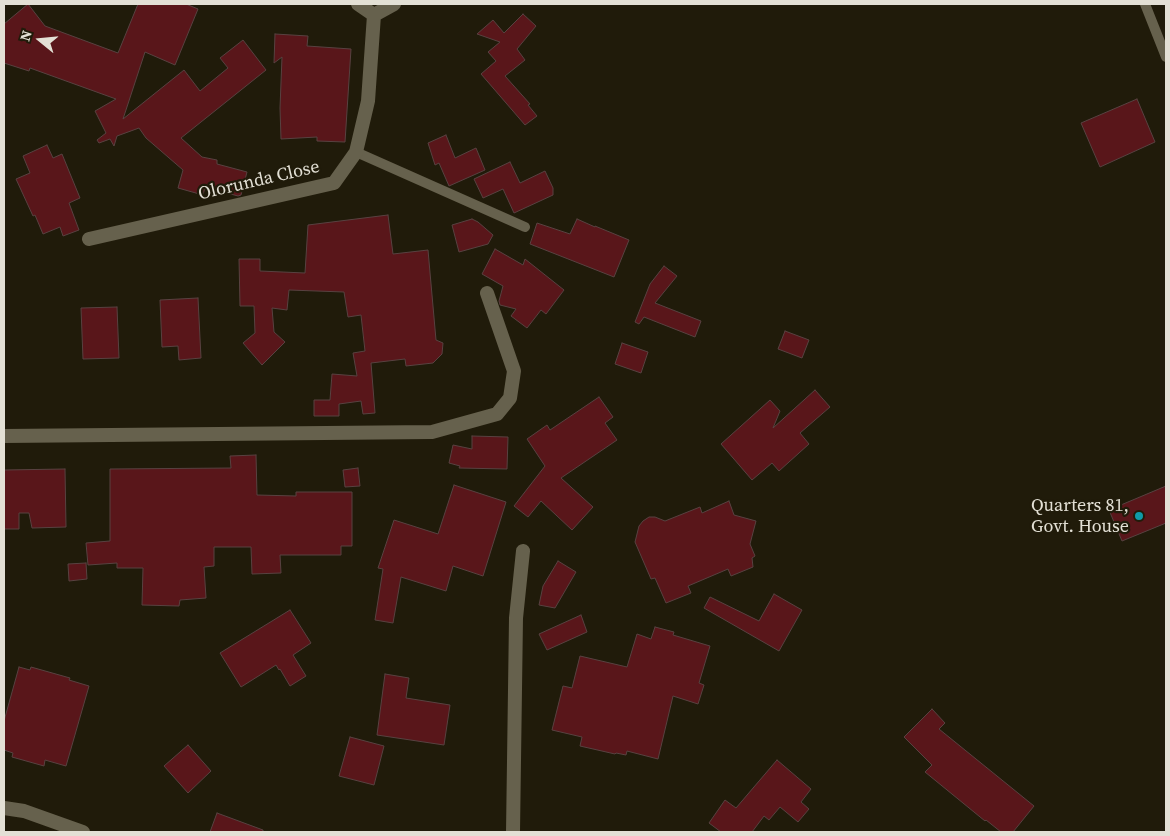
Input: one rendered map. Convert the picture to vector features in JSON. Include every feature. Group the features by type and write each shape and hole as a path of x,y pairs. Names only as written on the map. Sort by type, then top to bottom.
{"street":[{"path":"358,4 374,15 394,4"},
{"name":"Olorunda Close","path":"89,238 334,183 356,152 368,101 374,15"},
{"path":"4,436 432,432 497,414 510,398 514,371 487,293"},
{"path":"513,832 516,618 523,551"},
{"path":"4,808 24,811 83,832"}],"lane":[{"path":"1145,4 1166,57"},
{"path":"356,152 525,227"}],"building":[{"path":"28,4 45,26 118,53 138,4 186,4 198,9 175,65 145,52 123,119 184,70 200,91 228,68 220,58 243,40 266,70 181,138 202,157 217,160 217,164 247,172 241,195 238,196 205,187 203,195 178,188 183,170 146,138 139,128 117,136 114,146 110,139 99,143 97,140 106,133 95,111 116,99 30,68 29,71 4,63 4,24"},
{"path":"523,14 536,26 517,49 525,60 505,76 530,104 528,105 537,116 525,125 481,74 496,61 488,52 500,42 477,34 493,20 504,33"},
{"path":"275,34 308,36 307,46 351,49 345,142 317,141 317,137 281,139 282,57 274,63"},
{"path":"1137,99 1155,142 1100,167 1081,123"},
{"path":"446,135 455,158 476,148 485,170 449,186 439,163 435,165 428,143"},
{"path":"47,145 53,158 62,154 80,198 69,203 79,230 63,236 60,227 43,234 16,179 30,173 23,156"},
{"path":"510,162 520,183 545,171 553,188 553,195 514,213 503,189 483,198 474,179"},
{"path":"388,215 393,254 428,250 436,340 443,343 442,354 433,363 406,366 405,359 371,363 375,413 363,414 361,401 339,404 339,416 314,416 314,400 330,400 332,374 357,376 353,353 365,351 361,315 348,317 344,292 289,290 287,310 272,308 274,332 285,342 262,365 243,343 255,333 254,306 240,306 239,259 260,259 260,271 305,273 308,225"},
{"path":"472,219 493,235 488,244 459,252 452,225"},
{"path":"577,219 629,240 614,277 530,244 537,223 570,234"},
{"path":"495,249 523,265 525,259 564,290 546,314 541,310 527,328 511,316 516,309 500,305 499,301 503,286 482,274"},
{"path":"664,266 677,276 655,303 701,321 695,337 644,317 639,324 635,322 650,284"},
{"path":"198,298 201,358 179,360 178,346 162,347 160,300"},
{"path":"117,307 119,358 83,359 81,308"},
{"path":"785,331 809,340 802,358 778,349"},
{"path":"622,343 648,352 641,373 615,364"},
{"path":"815,390 830,407 800,433 809,444 779,471 772,463 752,480 721,444 770,400 780,411 773,428"},
{"path":"599,397 613,417 605,423 617,440 561,478 593,507 572,530 541,501 528,517 514,506 545,466 527,439 547,425 550,430"},
{"path":"472,436 508,437 507,469 459,468 460,466 449,463 453,445 472,449"},
{"path":"256,455 257,495 296,496 296,492 352,492 352,546 341,546 341,555 280,555 281,573 252,574 251,547 214,547 214,566 204,567 206,598 180,600 179,606 142,605 143,568 117,568 117,563 88,565 86,543 110,541 110,469 231,468 230,456"},
{"path":"358,468 360,486 345,487 343,470"},
{"path":"65,469 66,527 32,528 29,513 19,513 19,529 4,529 4,470"},
{"path":"454,485 506,502 483,576 453,566 446,591 401,577 393,623 375,620 383,569 378,568 394,520 438,534"},
{"name":"Quarters 81, Govt. House","path":"1166,486 1166,523 1122,541 1109,510"},
{"path":"729,501 734,515 756,521 750,544 755,556 752,558 753,567 731,576 728,569 688,586 691,593 666,603 655,578 651,579 635,542 639,526 649,517 665,521 700,507 702,513"},
{"path":"558,561 576,572 555,608 539,605 543,586"},
{"path":"86,563 87,579 69,581 68,564"},
{"path":"774,594 802,610 779,651 704,608 710,597 759,621"},
{"path":"290,610 311,643 293,655 306,676 290,686 276,665 241,687 220,653"},
{"path":"581,615 587,632 547,650 539,634"},
{"path":"655,627 674,632 673,635 710,646 699,683 704,685 698,704 673,696 658,759 627,751 626,755 615,754 580,746 582,737 552,730 563,686 572,688 580,656 627,667 637,634 651,639"},
{"path":"19,667 30,670 31,667 70,678 69,680 89,686 66,766 45,760 44,766 12,757 13,753 4,750 4,721"},
{"path":"385,674 409,678 406,698 450,705 444,745 377,735"},
{"path":"932,709 945,723 939,729 1034,806 1013,832 1001,832 925,772 932,765 904,737"},
{"path":"350,737 384,746 374,785 339,776"},
{"path":"188,745 211,771 188,793 164,766"},
{"path":"777,760 811,789 801,802 809,809 798,822 780,807 769,820 764,816 752,832 721,832 709,823 725,800 736,808"},
{"path":"217,813 263,830 263,832 210,832"}],"place":[{"name":"Quarters 81, Govt. House","path":"1139,516"}]}
